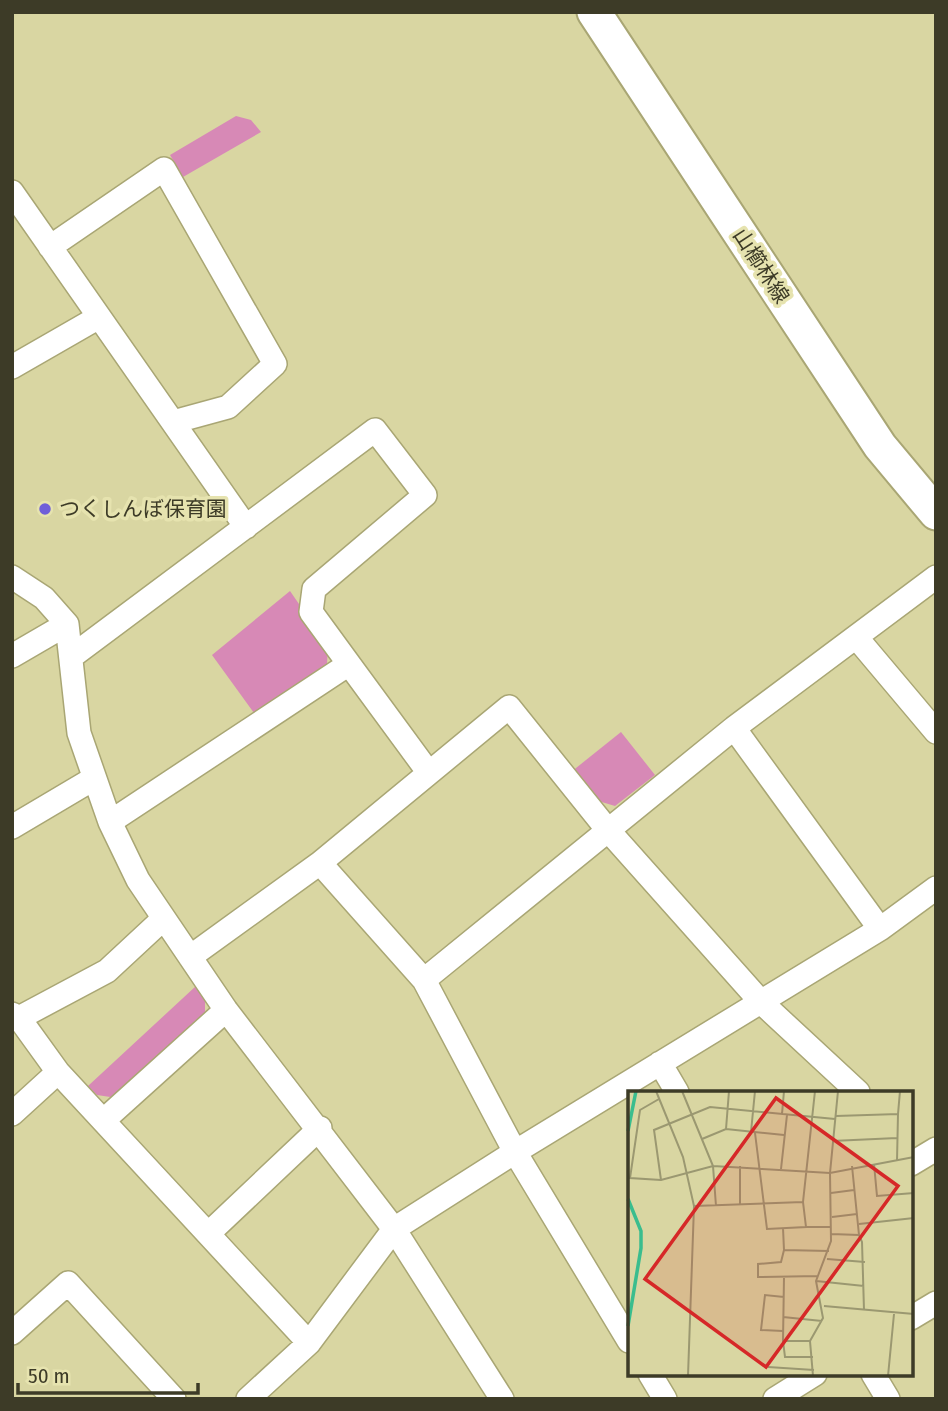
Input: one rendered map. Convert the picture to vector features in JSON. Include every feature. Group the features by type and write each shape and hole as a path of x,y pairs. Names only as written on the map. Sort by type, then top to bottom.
{"main road":[{"name":"山櫛林線","path":"594,12 880,446 936,513"}],"street":[{"path":"50,247 164,169 275,364 228,407 173,422"},
{"path":"12,192 246,527"},
{"path":"12,367 99,317"},
{"path":"71,657 375,430 425,495 314,589 311,612 429,773"},
{"path":"12,577 44,598 67,624 79,733 110,822 138,880 226,1010 320,1128 394,1229 502,1399"},
{"path":"424,980 734,728 936,577"},
{"path":"12,656 67,624"},
{"path":"856,637 936,732"},
{"path":"110,822 349,664"},
{"path":"190,957 320,863 509,707 607,829 762,1003 856,1091"},
{"path":"734,728 880,929"},
{"path":"12,827 93,779"},
{"path":"320,863 424,980 514,1152 628,1339"},
{"path":"248,1399 309,1343 394,1229 514,1152 880,929 936,888"},
{"path":"163,919 107,971 16,1016 58,1072 309,1343"},
{"path":"104,1120 226,1010"},
{"path":"660,1063 676,1091"},
{"path":"12,1114 58,1072"},
{"path":"209,1233 320,1128"},
{"path":"12,1333 68,1283 174,1399"},
{"path":"913,1317 936,1303"},
{"path":"651,1376 665,1399"},
{"path":"775,1399 812,1376"},
{"path":"874,1376 888,1399"}],"shaded area":[{"path":"236,116 251,120 261,132 183,177 170,155"},
{"path":"290,591 328,646 327,664 254,713 212,655"},
{"path":"621,732 655,775 615,806 595,800 571,772"},
{"path":"196,986 205,998 205,1017 117,1098 97,1095 88,1086"}],"place":[{"name":"つくしんぼ保育園","path":"45,509"}]}
